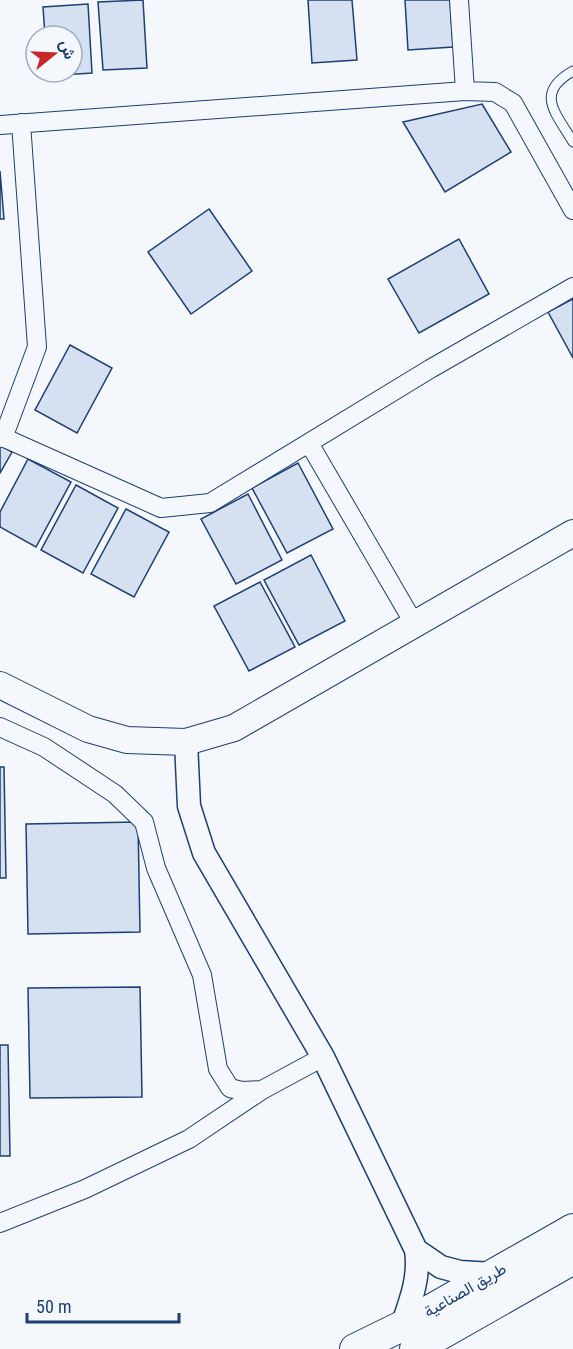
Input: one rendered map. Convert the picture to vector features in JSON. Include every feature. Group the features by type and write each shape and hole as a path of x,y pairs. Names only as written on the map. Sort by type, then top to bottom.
{"highway":[{"name":"طريق الصناعية","path":"408,1337 492,1274 573,1229"},
{"name":"طريق الصناعية","path":"355,1349 408,1337 573,1259"}],"main road":[{"path":"0,685 88,729 127,740 186,742 234,728 573,533"}],"street":[{"path":"459,0 465,91"},
{"path":"0,125 465,91 495,93 513,103 573,210"},
{"path":"21,123 37,347 2,437 161,508 210,503 430,369 573,287"},
{"path":"309,443 415,625"},
{"path":"0,727 44,747 71,764 116,794 144,822 156,868 202,975 218,1069 230,1088 242,1091 262,1090"},
{"path":"186,742 189,806 204,853 323,1058 416,1250 417,1278 408,1337"},
{"path":"0,1222 85,1189 189,1139 262,1090 323,1058"},
{"path":"416,1250 441,1267 460,1272 492,1274"}],"lane":[{"path":"573,71 557,81 551,95 555,110 573,142"}],"building":[{"path":"143,0 147,68 103,70 98,2"},
{"path":"308,0 352,0 357,60 312,63"},
{"path":"405,0 450,0 453,47 408,50"},
{"path":"88,4 92,73 84,74 84,24 44,24 43,7"},
{"path":"482,104 511,152 445,192 403,122"},
{"path":"0,171 4,219 0,219"},
{"path":"209,209 252,271 191,314 148,252"},
{"path":"459,239 489,294 419,333 388,279"},
{"path":"573,299 573,358 548,312"},
{"path":"70,345 112,368 77,433 35,410"},
{"path":"0,445 12,452 0,473"},
{"path":"28,459 71,482 36,547 0,527 0,512"},
{"path":"298,463 333,529 287,553 252,488"},
{"path":"76,485 118,508 83,573 41,550"},
{"path":"248,494 282,560 236,584 201,519"},
{"path":"126,509 169,532 134,597 91,574"},
{"path":"311,555 345,621 299,645 264,580"},
{"path":"260,582 295,647 249,671 214,606"},
{"path":"0,767 4,767 6,878 0,878"},
{"path":"138,822 140,932 28,934 26,824"},
{"path":"140,987 142,1097 30,1098 28,988"},
{"path":"0,1045 8,1045 10,1156 0,1156"}]}
